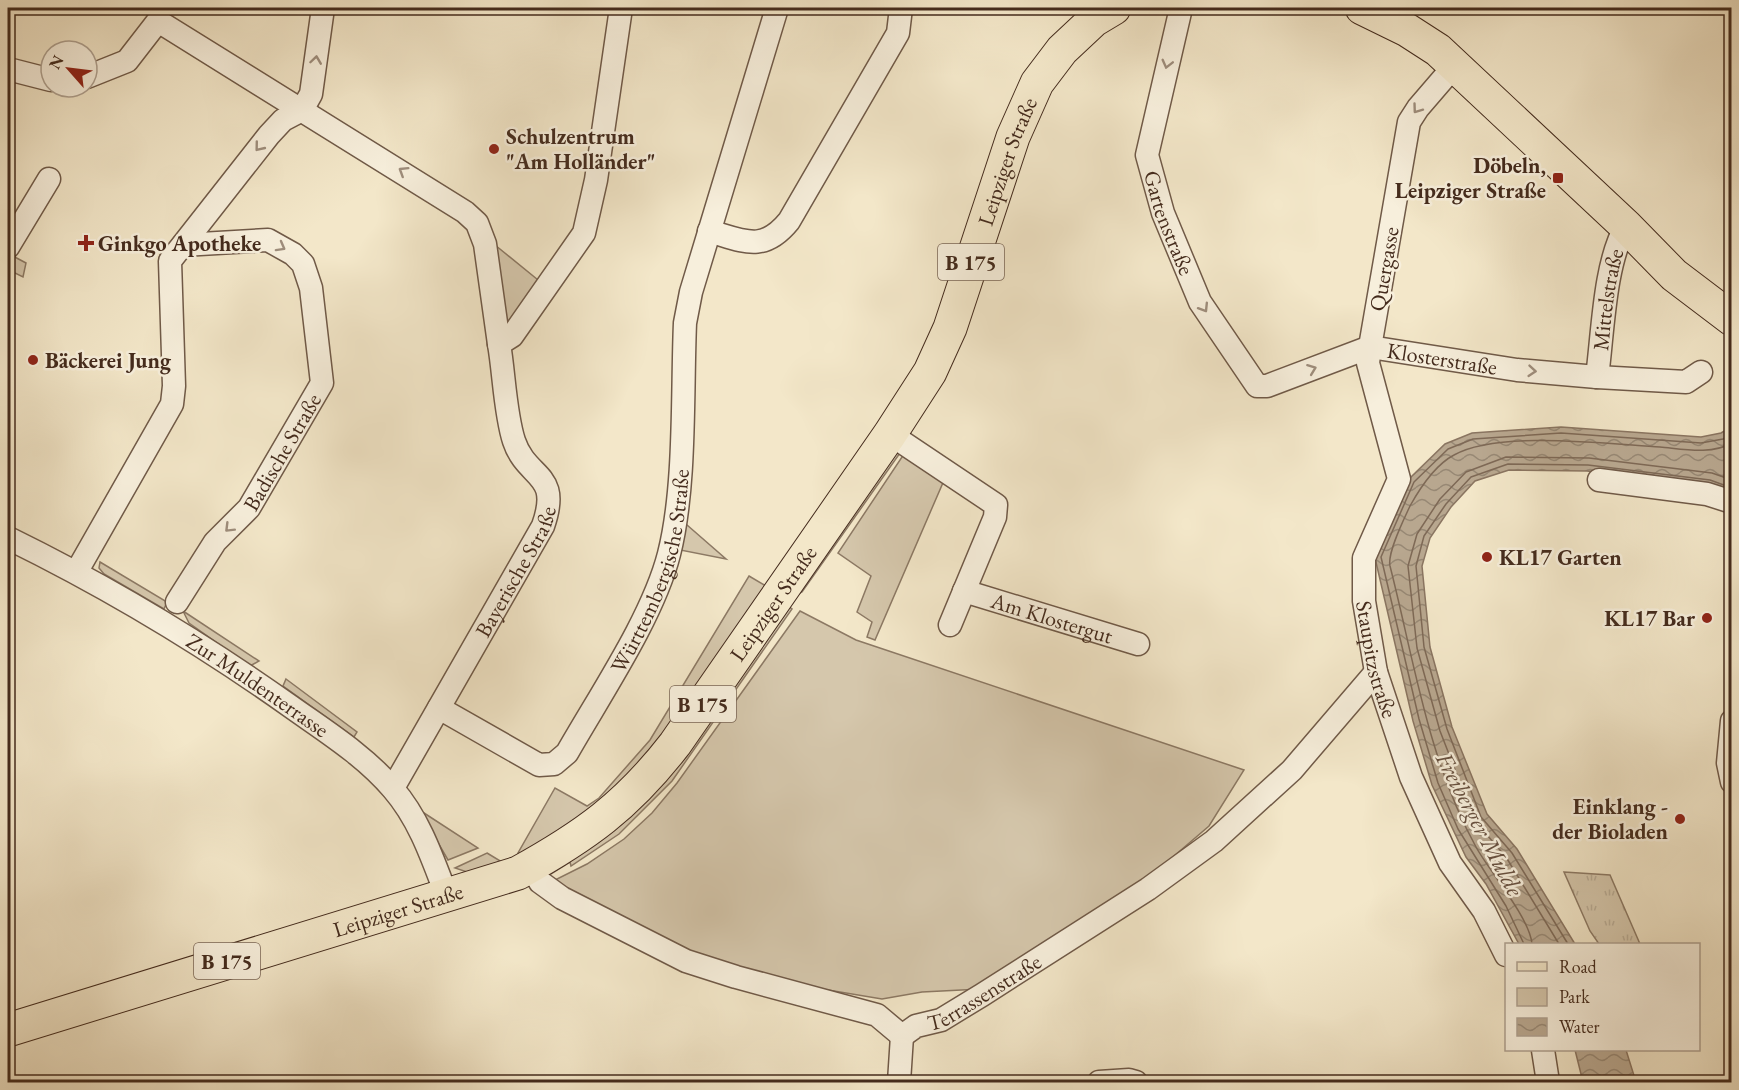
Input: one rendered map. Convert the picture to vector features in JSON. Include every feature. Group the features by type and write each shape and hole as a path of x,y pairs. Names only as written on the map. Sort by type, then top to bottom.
{"main road":[{"name":"Leipziger Straße","path":"8,1030 518,873 577,840 615,810 648,779 890,434 930,372 950,328 1013,137 1037,83 1062,50 1094,20 1114,8"},
{"path":"1362,8 1407,30 1455,65 1626,226 1674,275 1695,307 1731,344"},
{"path":"1674,275 1702,294 1731,319"}],"street":[{"path":"77,571 172,404 174,386 170,261 268,135 283,120 302,110 311,94 323,8"},
{"path":"499,344 512,336 584,233 596,180 621,8"},
{"name":"Württembergische Straße","path":"439,708 539,765 554,764 567,753 646,611 668,555 678,480 686,323 691,292 777,8"},
{"path":"709,231 748,242 766,242 783,228 898,33 901,8"},
{"name":"Gartenstraße","path":"1181,8 1147,155 1163,213 1200,302 1257,386"},
{"path":"99,73 127,61 158,21 302,110"},
{"name":"Quergasse","path":"1370,347 1409,122 1455,65"},
{"path":"8,69 39,77"},
{"name":"Bayerische Straße","path":"302,110 452,203 465,212 481,231 514,441 523,458 545,481 550,506 543,526 393,788"},
{"path":"8,247 49,179"},
{"name":"Mittelstraße","path":"1597,377 1612,265 1617,242 1626,226"},
{"name":"Badische Straße","path":"177,603 215,542 249,508 322,383 311,288 303,264 293,254 267,240 183,244"},
{"name":"Klosterstraße","path":"1257,386 1267,386 1370,347 1517,370 1597,377 1686,382 1701,372"},
{"name":"Staupitzstraße","path":"1370,347 1368,363 1399,478 1364,558 1364,601 1376,672 1411,777 1450,863 1484,910 1505,953"},
{"name":"Am Klostergut","path":"890,434 996,505 994,517 950,625"},
{"path":"1599,480 1707,494 1731,502"},
{"name":"Zur Muldenterrasse","path":"8,538 77,571 165,621 345,745 393,788 423,836 446,894"},
{"name":"Am Klostergut","path":"964,591 1138,644"},
{"name":"Terrassenstraße","path":"530,866 540,882 562,898 686,961 877,1015 902,1036 916,1026 941,1020 982,995 1148,888 1214,841 1292,770 1376,672"},
{"path":"1731,721 1728,763 1731,782"},
{"path":"901,1080 902,1036"},
{"path":"1543,1051 1548,1083"},
{"path":"1099,1083 1129,1080 1136,1083"}],"green space":[{"path":"495,245 543,284 504,329"},
{"path":"11,255 26,263 23,277 11,271 8,276 8,261"},
{"path":"893,453 900,453 802,592 798,594"},
{"path":"904,454 945,478 875,640 867,637 872,622 857,612 871,576 838,553"},
{"path":"679,518 726,559 675,549"},
{"path":"100,562 167,602 164,609 104,574 99,568"},
{"path":"749,576 771,589 645,768 523,860 518,853 555,788 587,806 599,798 650,740"},
{"path":"784,603 792,609 672,781 619,834 571,866 570,862 551,874 548,868"},
{"path":"183,611 259,661 250,666 189,623"},
{"path":"800,611 856,640 1244,770 1209,826 1146,880 981,989 922,992 882,999 762,979 713,965 553,881 587,864 624,839 652,813 677,783"},
{"path":"286,679 357,732 354,737 283,686"},
{"path":"424,813 478,848 448,860 422,815"},
{"path":"487,853 507,865 467,872 455,868"},
{"path":"1564,872 1610,875 1640,943 1598,943 1590,931"}],"water":[{"name":"Freiberger Mulde","path":"1561,427 1701,437 1721,433 1731,427 1731,495 1709,486 1587,471 1509,470 1475,481 1451,507 1430,538 1422,566 1430,647 1452,727 1487,814 1517,849 1574,943 1518,943 1486,884 1466,857 1432,785 1413,721 1375,558 1409,479 1445,444 1472,433"},
{"path":"1575,1051 1626,1051 1636,1082 1583,1082"}],"place":[{"name":"Schulzentrum \"Am Holländer\"","path":"494,149"},
{"name":"Döbeln, Leipziger Straße","path":"1558,178"},
{"name":"Ginkgo Apotheke","path":"86,243"},
{"name":"Bäckerei Jung","path":"33,360"},
{"name":"KL17 Garten","path":"1487,557"},
{"name":"KL17 Bar","path":"1707,618"},
{"name":"Einklang - der Bioladen","path":"1680,819"}]}
